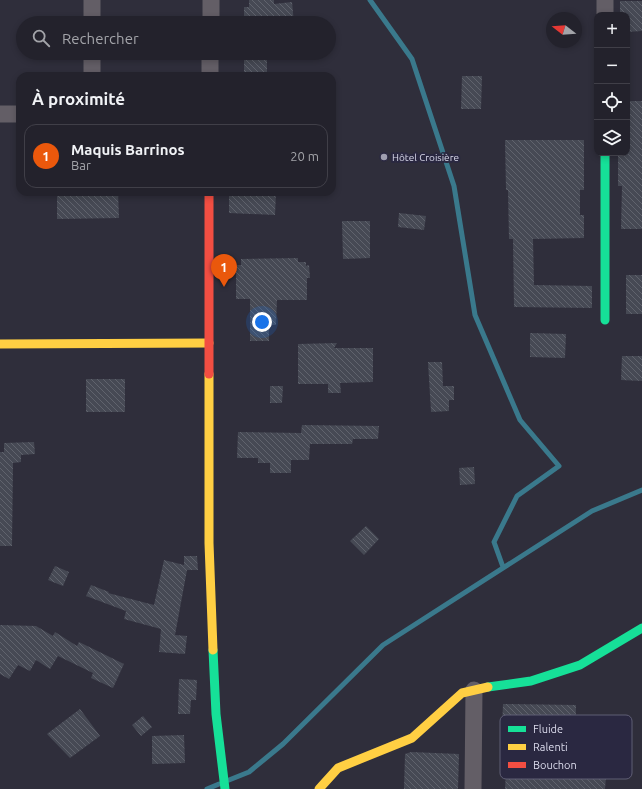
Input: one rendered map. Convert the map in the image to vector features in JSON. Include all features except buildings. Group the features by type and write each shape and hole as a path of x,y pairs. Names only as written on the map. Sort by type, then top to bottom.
{"street":[{"path":"92,0 92,16"},
{"path":"211,0 211,16"},
{"path":"605,0 605,12"},
{"path":"92,60 92,72"},
{"path":"210,60 210,72"},
{"path":"0,114 16,114"},
{"path":"605,156 605,320"},
{"path":"209,196 209,543 216,714 225,789"},
{"path":"0,344 209,343"},
{"path":"319,789 338,768 412,738 462,693 494,685 531,681 580,665 642,628"},
{"path":"473,789 474,690"}],"waterway":[{"path":"370,0 412,59 454,186 475,315 520,420 559,466 517,496 494,542 503,567"},
{"path":"229,780 249,772 283,744 383,645 592,511 642,490"},
{"path":"207,789 219,784"}],"traffic: fast":[{"path":"605,156 605,320"},
{"path":"488,687 531,681 580,665 642,628"},
{"path":"213,650 216,714 225,789"}],"traffic: slow":[{"path":"0,344 209,343"},
{"path":"209,374 209,543 213,650"},
{"path":"319,789 338,768 412,738 462,693 488,687"}],"traffic: jam":[{"path":"209,196 209,374"}],"place":[{"name":"Hôtel Croisière","path":"384,157"},
{"name":"Maquis Barrinos","path":"224,287"}]}
